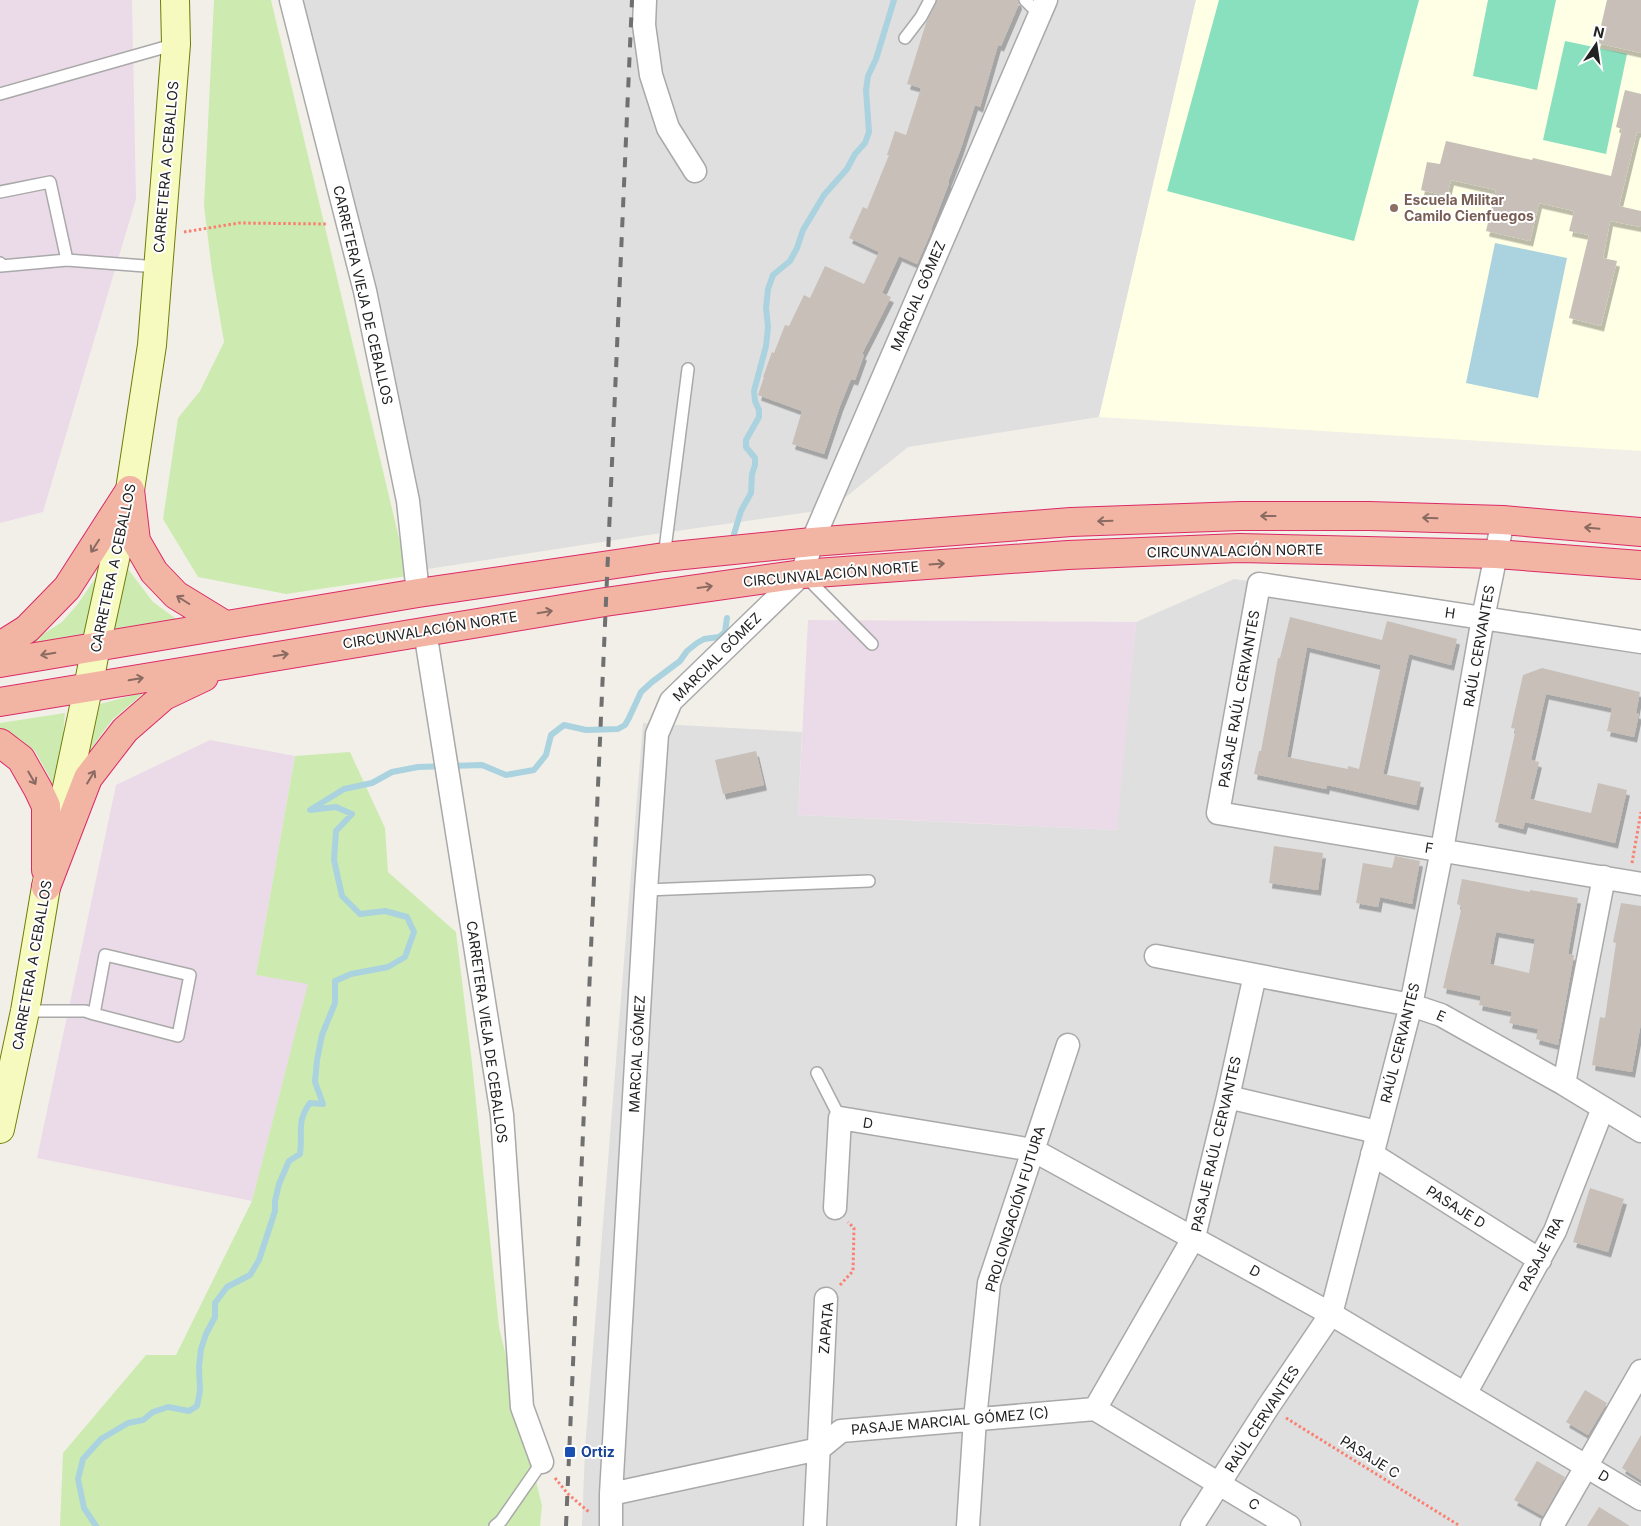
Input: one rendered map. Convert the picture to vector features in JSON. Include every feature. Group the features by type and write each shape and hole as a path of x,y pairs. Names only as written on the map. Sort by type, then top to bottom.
{"highway":[{"path":"130,490 136,542 154,572 176,595 224,625"},
{"path":"0,646 27,629 67,588 130,490"},
{"path":"0,663 418,593 664,557 812,542 1071,522 1242,516 1369,516 1503,520 1641,532"},
{"name":"CIRCUNVALACIÓN NORTE","path":"0,702 605,602 802,574 1068,555 1239,548 1496,554 1641,565"},
{"path":"46,887 88,778 125,730 164,696 233,663"},
{"path":"0,743 21,759 46,806 46,887"}],"main road":[{"name":"CARRETERA A CEBALLOS","path":"0,1129 24,1011 46,887 130,490 152,345 176,44 175,0"}],"street":[{"name":"CARRETERA VIEJA DE CEBALLOS","path":"291,0 365,291 408,501 418,593"},
{"path":"645,0 644,25 651,76 668,128 695,171"},
{"name":"MARCIAL GÓMEZ","path":"611,1526 611,1494 646,890 657,734 672,701 802,574 812,542 1036,5"},
{"name":"RAÚL CERVANTES","path":"1192,1526 1268,1407 1331,1314 1411,1005 1442,850 1503,520"},
{"name":"H","path":"1259,584 1641,642"},
{"name":"PASAJE RAÚL CERVANTES","path":"1218,813 1259,584"},
{"name":"CARRETERA VIEJA DE CEBALLOS","path":"425,631 502,1115 522,1407 542,1462"},
{"name":"F","path":"1218,813 1635,883"},
{"path":"1564,1084 1604,877"},
{"name":"E","path":"1156,956 1411,1005 1441,1015 1564,1084 1641,1131"},
{"name":"PASAJE RAÚL CERVANTES","path":"1095,1409 1194,1237 1256,975"},
{"name":"PROLONGACIÓN FUTURA","path":"968,1526 989,1283 1068,1045"},
{"name":"PASAJE D","path":"1228,1097 1375,1143 1540,1260"},
{"name":"PASAJE 1RA","path":"1465,1394 1555,1231 1603,1108"},
{"path":"836,1208 840,1118"},
{"name":"D","path":"840,1118 1033,1150 1331,1314 1641,1499"},
{"name":"ZAPATA","path":"815,1526 826,1299"},
{"path":"1552,1526 1641,1371"},
{"path":"1095,1409 1220,1483"},
{"name":"PASAJE MARCIAL GÓMEZ (C)","path":"611,1494 819,1449 841,1431 1095,1409"},
{"name":"C","path":"1220,1483 1289,1526"}],"lane":[{"path":"905,38 921,17 930,0"},
{"path":"0,94 176,44"},
{"path":"0,192 50,182 67,260"},
{"path":"0,263 1,266 67,260 158,266"},
{"path":"664,557 688,369"},
{"path":"802,574 872,644"},
{"path":"646,890 869,882"},
{"path":"24,1011 85,1011 94,1014 178,1036 190,975 105,955 94,1014"},
{"path":"817,1073 840,1118"},
{"path":"495,1526 501,1521 542,1462"}],"path":[{"path":"161,236 238,223 348,224"},
{"path":"1635,883 1641,812"},
{"name":"ZAPATA","path":"826,1299 853,1272 854,1228 836,1208"},
{"name":"PASAJE C","path":"1268,1407 1460,1526"},
{"path":"542,1462 568,1494 591,1513"}],"shaded area":[{"path":"0,0 132,0 136,199 43,512 0,523"},
{"path":"303,0 1196,0 1099,417 908,447 831,509 415,571 363,249"},
{"name":"Escuela Militar Camilo Cienfuegos","path":"1196,0 1641,0 1641,451 1099,417"},
{"path":"1234,579 1641,635 1641,1526 582,1526 585,1449 643,723 802,732 798,815 1116,830 1136,622"},
{"path":"808,620 1136,622 1117,830 798,815"},
{"path":"210,740 295,756 256,975 309,983 252,1201 37,1158 116,785"}],"green space":[{"path":"214,0 271,0 408,576 286,594 198,577 163,519 178,418 200,391 224,342 212,271 204,206"},
{"path":"1219,0 1419,0 1354,241 1167,191"},
{"path":"1488,0 1556,0 1537,90 1473,76"},
{"path":"1565,41 1627,54 1606,154 1543,140"},
{"path":"128,569 153,602 182,623 113,631"},
{"path":"101,570 82,640 18,650 62,622 77,605"},
{"path":"145,692 112,720 88,753 100,704"},
{"path":"65,713 58,793 35,751 19,738 0,732 0,723"},
{"path":"350,752 385,828 388,872 456,932 472,1063 499,1327 542,1506 540,1526 60,1526 63,1453 146,1355 176,1355 252,1201 308,984 256,975 295,756"}],"water":[{"path":"1495,243 1567,258 1538,398 1466,383"}],"building":[{"path":"937,0 1018,0 1019,4 1001,46 998,45 980,107 975,105 932,230 917,264 899,256 882,293 891,297 862,354 864,355 855,380 851,379 824,454 792,444 802,411 758,395 772,352 774,353 785,325 789,326 804,295 810,298 825,266 864,284 879,252 849,238 863,207 867,209 889,155 887,155 895,131 906,135 921,88 907,84 926,23"},
{"path":"1607,0 1641,0 1641,53 1597,43"},
{"path":"1625,90 1641,94 1641,133 1637,132 1619,206 1641,211 1641,227 1610,221 1603,258 1617,261 1601,326 1569,318 1589,235 1569,231 1574,211 1539,203 1530,241 1486,231 1496,190 1451,180 1447,196 1421,190 1427,162 1440,164 1446,141 1611,176 1622,129 1616,127"},
{"path":"1290,617 1382,640 1387,621 1457,639 1451,665 1409,654 1383,774 1421,782 1416,805 1327,785 1326,789 1254,774 1259,751 1261,751 1278,658 1280,658","holes":["1307,647 1381,665 1359,769 1348,766 1348,769 1287,757"]},
{"path":"1542,668 1640,692 1636,713 1639,714 1634,737 1607,731 1612,708 1546,694 1531,760 1539,762 1530,799 1591,813 1598,783 1627,790 1615,843 1525,822 1523,829 1495,822 1516,729 1511,728 1523,675"},
{"path":"756,751 764,785 723,794 715,760"},
{"path":"1274,846 1323,853 1318,890 1269,883"},
{"path":"1395,856 1420,861 1412,904 1380,897 1378,907 1356,903 1363,863 1392,868"},
{"path":"1462,879 1530,892 1530,890 1578,898 1568,954 1574,955 1558,1045 1536,1039 1538,1029 1509,1023 1512,1012 1479,1005 1481,996 1443,988 1462,906 1457,904","holes":["1496,932 1535,939 1529,973 1490,964"]},
{"path":"1621,903 1641,906 1641,1023 1632,1072 1592,1065 1600,1017 1605,1018 1616,943 1613,942"},
{"path":"1590,1188 1624,1199 1608,1252 1573,1242"},
{"path":"1585,1390 1607,1403 1588,1435 1566,1422"},
{"path":"1641,1435 1641,1480 1622,1468"},
{"path":"1537,1461 1565,1477 1543,1516 1514,1500"},
{"path":"1599,1507 1630,1526 1587,1526"}],"waterway":[{"path":"734,534 741,511 751,493 752,474 755,465 755,458 746,447 746,440 759,417 754,391 766,346 768,289 773,275 790,261 803,230 824,195 847,169 855,154 865,143 869,132 866,90 868,76 876,59 894,0"},
{"path":"96,1526 84,1508 78,1479 83,1459 101,1439 128,1423 143,1420 153,1412 168,1407 189,1411 197,1406 200,1391 199,1367 201,1349 215,1317 215,1303 227,1287 250,1275 259,1260 275,1211 279,1184 289,1161 300,1154 301,1122 303,1116 310,1103 323,1104 315,1082 317,1060 322,1035 335,1003 335,981 351,974 388,967 405,957 414,932 407,917 385,911 360,914 342,896 334,860 336,831 352,814 336,807 310,810 344,789 372,783 392,772 418,767 482,765 506,775 534,770 546,755 551,735 564,725 586,730 618,729 625,725 641,692 680,661 687,651 697,643 704,639 719,637 725,632 727,618"}],"railway":[{"path":"566,1526 632,0"}],"place":[{"name":"Escuela Militar Camilo Cienfuegos","path":"1394,208"},
{"name":"Ortiz","path":"570,1452"}]}
